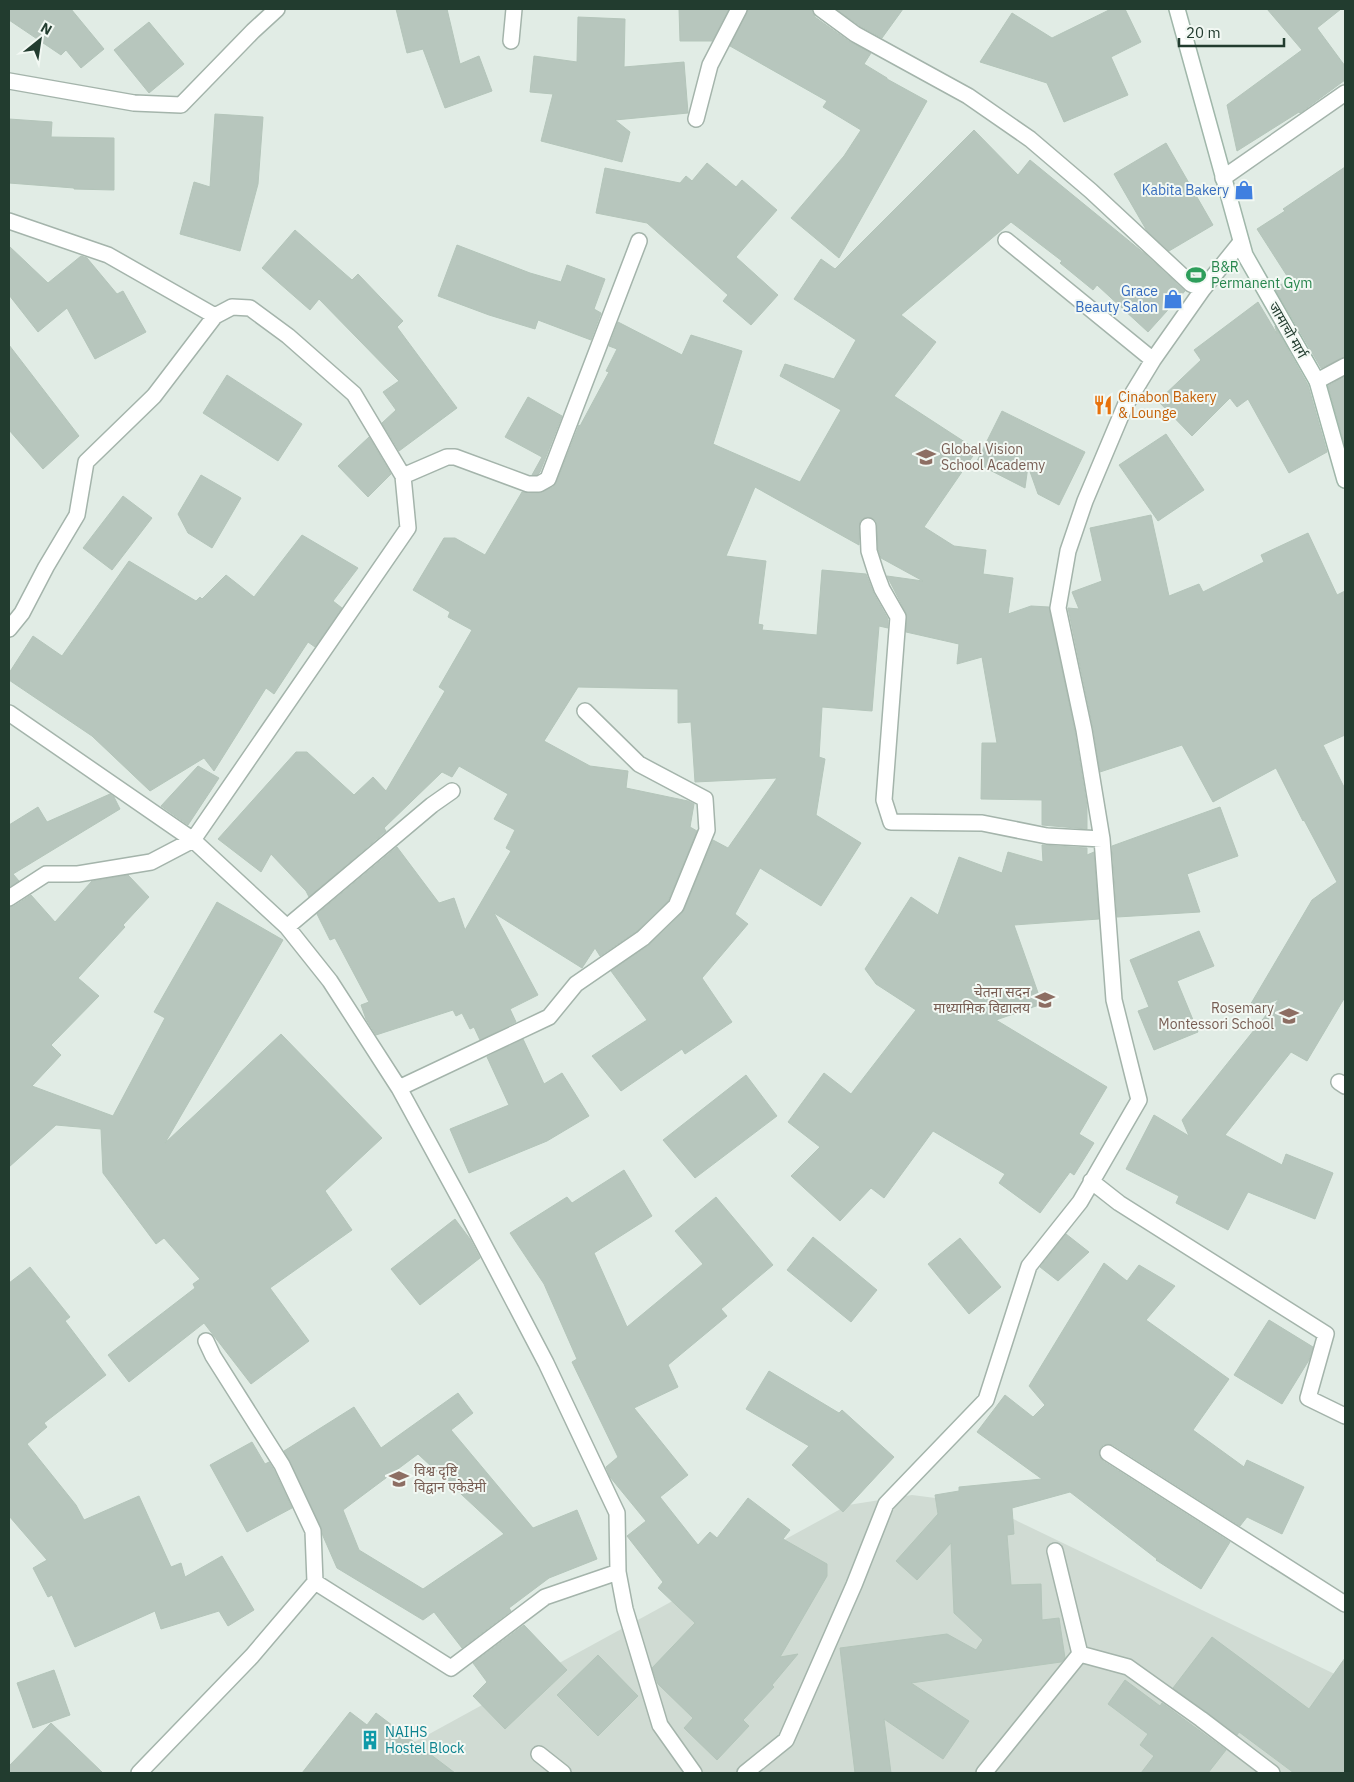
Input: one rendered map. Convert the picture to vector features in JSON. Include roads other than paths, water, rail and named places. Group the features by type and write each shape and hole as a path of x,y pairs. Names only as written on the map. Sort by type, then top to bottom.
{"street":[{"path":"9,81 134,103 182,105 253,31 277,9"},
{"path":"511,41 514,9"},
{"path":"696,119 710,65 739,9"},
{"path":"821,9 855,34 968,96 1030,139 1091,191 1191,284 1203,289"},
{"name":"जामाचो मार्ग","path":"1177,9 1245,255 1317,382 1345,480"},
{"path":"1223,178 1345,93"},
{"path":"9,221 108,255 215,316"},
{"path":"1006,240 1153,360"},
{"path":"403,476 447,457 455,457 528,484 539,484 548,479 639,241"},
{"path":"745,1773 786,1740 854,1586 886,1504 986,1400 1029,1266 1080,1202 1139,1100 1114,1000 1102,838 1084,730 1058,608 1068,551 1084,501 1125,406 1153,360 1203,289 1241,242"},
{"path":"9,629 22,612 77,514 86,462 154,396 215,316 232,307 250,308 288,336 354,394 403,476 408,528 192,840 151,862 78,874 46,874 9,898"},
{"path":"1317,382 1345,366"},
{"path":"868,526 869,551 876,573 882,589 898,617 884,800 891,822 982,823 1047,836 1102,838"},
{"path":"399,1088 549,1017 576,984 643,938 676,906 707,830 706,799 639,764 585,711"},
{"path":"9,714 192,840 287,927 330,981 399,1088 464,1207 546,1363 617,1513 618,1572 625,1609 660,1725 694,1773"},
{"path":"287,927 432,805 452,791"},
{"path":"1091,1181 1119,1202 1326,1334 1308,1398 1345,1416"},
{"path":"139,1773 252,1656 315,1582 313,1531 309,1522 282,1465 206,1341"},
{"path":"1108,1453 1345,1604"},
{"path":"1055,1551 1080,1654"},
{"path":"315,1582 451,1668 546,1597 618,1572"},
{"path":"984,1773 1080,1654"},
{"path":"1080,1654 1128,1667 1272,1773"},
{"path":"539,1754 563,1773"}],"place":[{"name":"Kabita Bakery","path":"1244,190"},
{"name":"B&R Permanent Gym","path":"1196,275"},
{"name":"Grace Beauty Salon","path":"1173,299"},
{"name":"Cinabon Bakery & Lounge","path":"1103,405"},
{"name":"Global Vision School Academy","path":"926,457"},
{"name":"चेतना सदन माध्यामिक विद्यालय","path":"1045,1000"},
{"name":"Rosemary Montessori School","path":"1289,1016"},
{"name":"विश्व दृष्टि विद्वान एकेडेमी","path":"399,1479"},
{"name":"NAIHS Hostel Block","path":"370,1740"}]}
